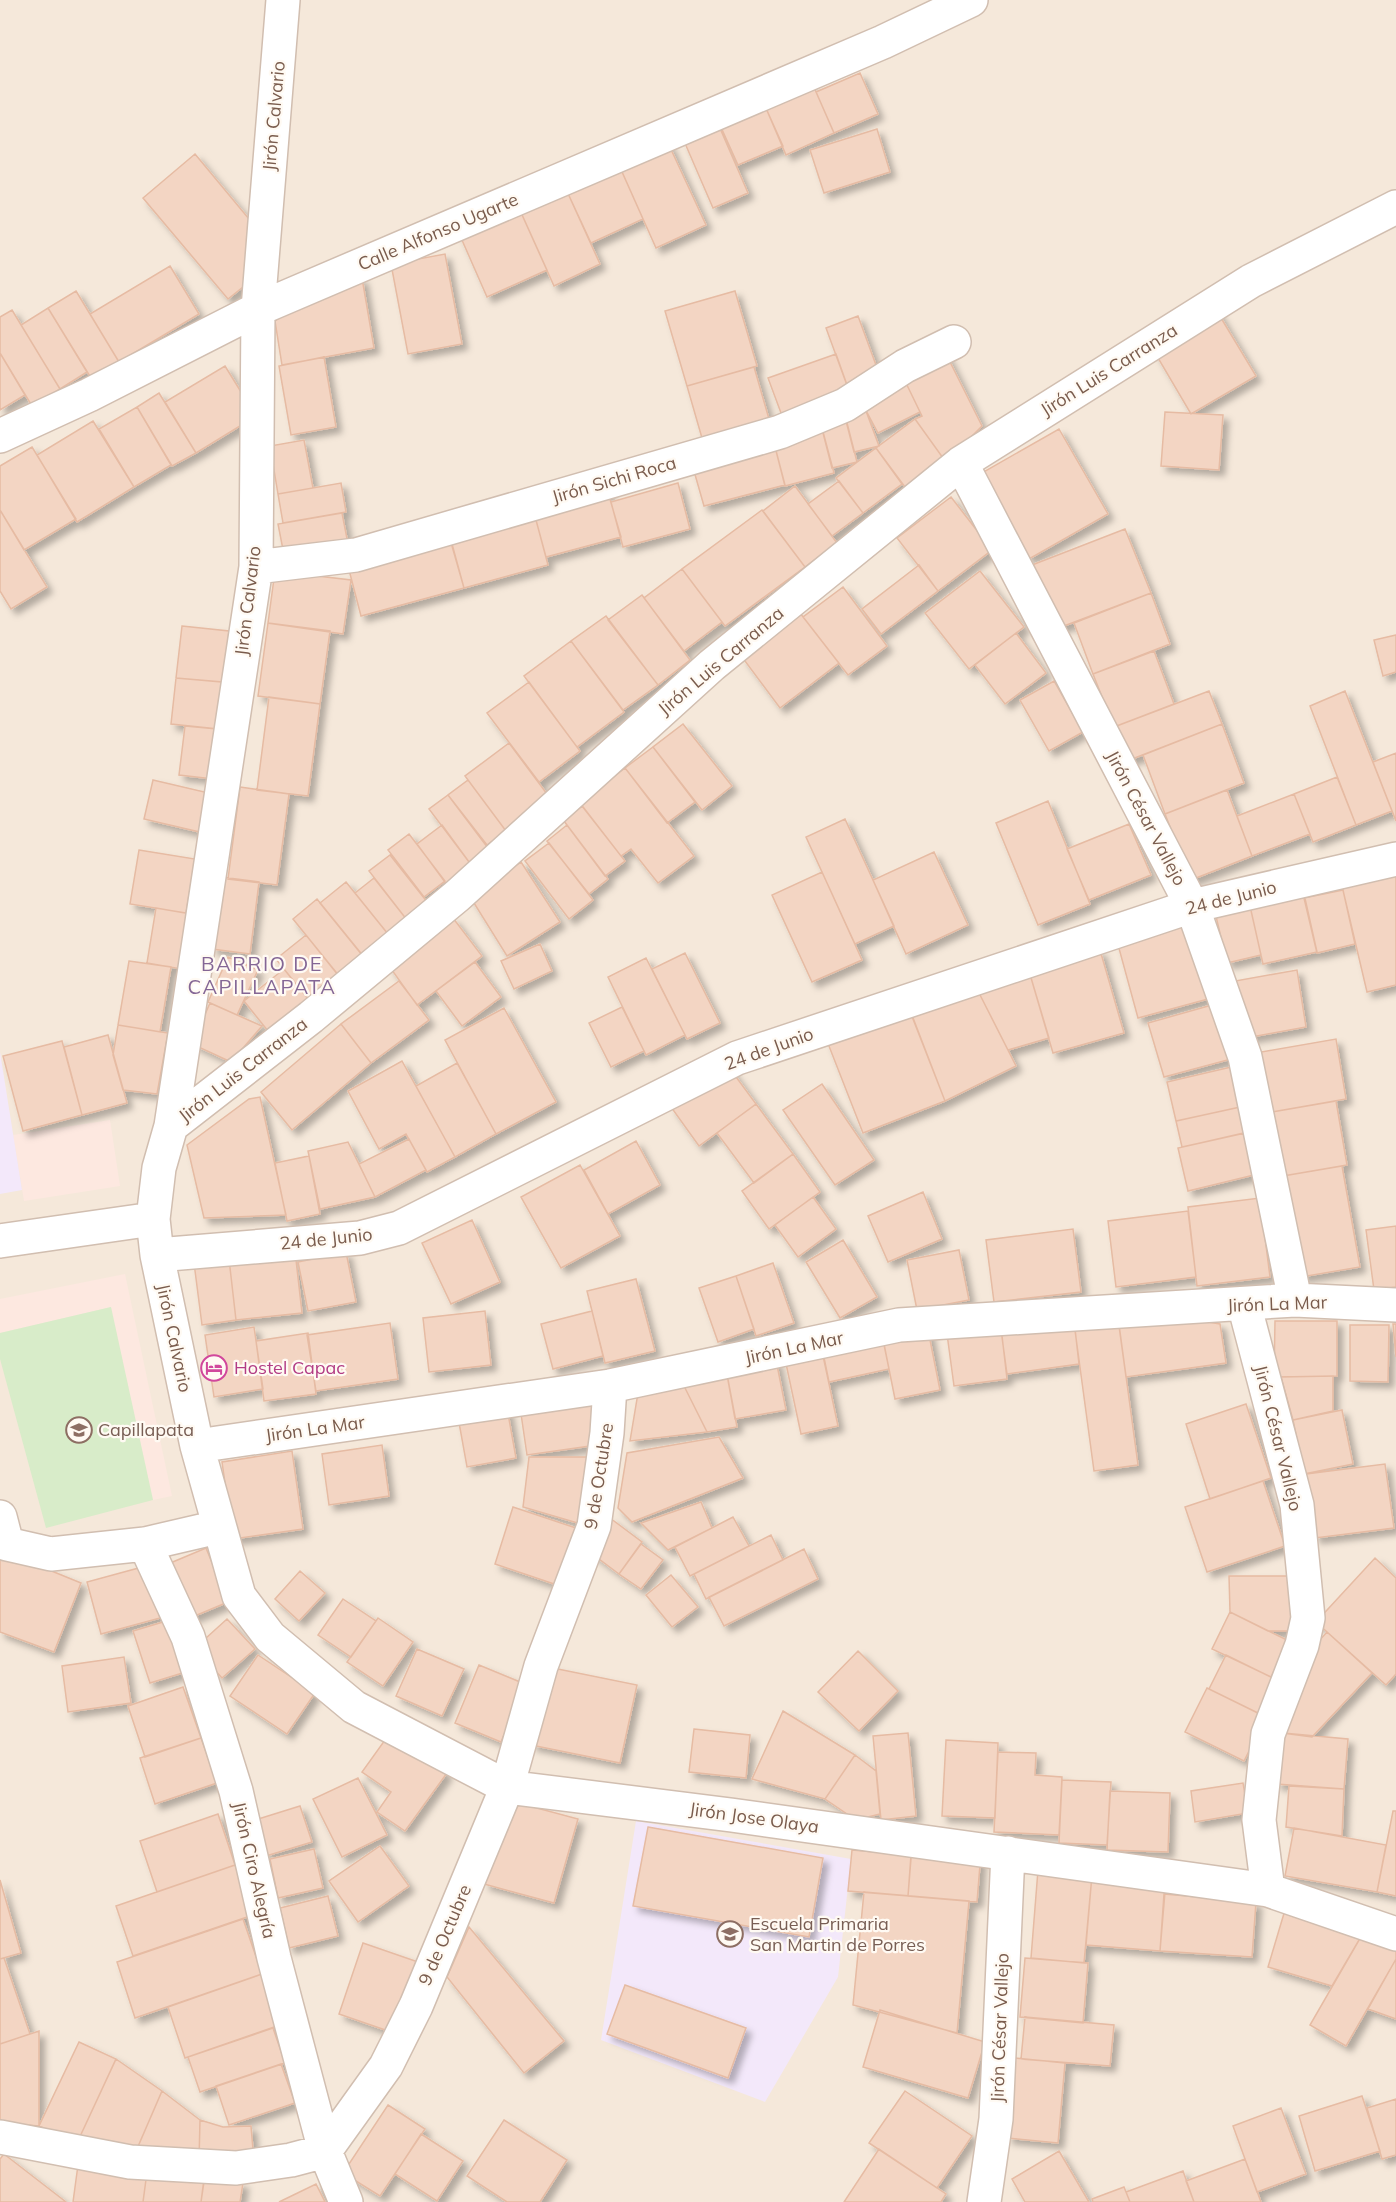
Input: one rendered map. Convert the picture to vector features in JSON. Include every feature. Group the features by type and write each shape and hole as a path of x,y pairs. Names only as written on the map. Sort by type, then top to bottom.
{"street":[{"name":"Jirón Calvario","path":"171,1126 256,567 258,309 283,0"},
{"name":"Calle Alfonso Ugarte","path":"0,436 89,395 258,309 883,42 971,0"},
{"name":"Jirón Luis Carranza","path":"157,1255 153,1219 159,1168 171,1126 311,1017 457,896 712,665 961,463 1251,281 1396,207"},
{"name":"Jirón Sichi Roca","path":"256,567 356,555 780,432 845,405 905,366 954,342"},
{"name":"Jirón César Vallejo","path":"961,463 1192,906 1245,1057 1295,1300"},
{"name":"24 de Junio","path":"157,1255 360,1238 399,1227 737,1058 1192,906 1396,859"},
{"path":"0,1241 153,1219"},
{"name":"Jirón Calvario","path":"157,1255 197,1446 218,1527"},
{"name":"Jirón La Mar","path":"197,1446 610,1386 899,1325 1295,1300 1396,1305"},
{"name":"Jirón César Vallejo","path":"1244,1304 1297,1505 1308,1617 1302,1645 1268,1734 1259,1820 1268,1890"},
{"name":"9 de Octubre","path":"325,2151 386,2066 416,2006 507,1787 542,1666 594,1526 607,1432 610,1386"},
{"path":"0,1517 7,1544 51,1554 146,1544 218,1527"},
{"name":"Jirón Jose Olaya","path":"218,1527 239,1596 270,1637 354,1707 507,1787 731,1815 1268,1890 1396,1934"},
{"name":"Jirón Ciro Alegría","path":"146,1544 188,1637 236,1791 274,1958 325,2151 346,2202"},
{"name":"Jirón César Vallejo","path":"984,2202 996,2119 1008,1853"},
{"path":"1,2138 130,2162 236,2168 291,2160 325,2151"}],"shaded area":[{"path":"0,0 1396,0 1396,2202 0,2202"},
{"path":"0,1052 22,1190 0,1194"},
{"path":"110,1120 120,1186 24,1201 13,1135"},
{"path":"125,1274 172,1496 153,1500 111,1307 0,1333 0,1299"},
{"name":"Escuela Primaria San Martin de Porres","path":"636,1821 851,1859 838,1977 765,2102 601,2040"}],"green space":[{"name":"Capillapata","path":"111,1307 153,1500 46,1528 0,1359 0,1333"}],"building":[{"path":"860,73 878,114 834,133 816,92"},
{"path":"813,85 834,133 786,155 765,106"},
{"path":"765,106 783,146 738,165 720,125"},
{"path":"719,126 748,193 713,208 684,141"},
{"path":"877,129 890,172 824,193 810,150"},
{"path":"668,143 706,225 656,248 619,165"},
{"path":"195,154 249,219 248,283 228,299 143,198"},
{"path":"618,163 643,219 591,243 565,187"},
{"path":"565,187 600,264 554,286 519,208"},
{"path":"519,208 547,270 487,297 458,231"},
{"path":"445,254 462,344 408,354 391,264"},
{"path":"170,266 199,314 119,362 90,314"},
{"path":"362,278 374,348 282,365 275,321 326,285"},
{"path":"76,291 119,362 91,378 48,308"},
{"path":"735,291 757,366 687,386 665,311"},
{"path":"48,308 87,372 60,389 21,325"},
{"path":"1215,308 1256,376 1191,414 1151,346"},
{"path":"12,310 60,389 32,406 0,353 0,317"},
{"path":"858,316 880,376 848,388 826,328"},
{"path":"0,353 25,395 0,410"},
{"path":"836,354 851,396 784,421 768,378"},
{"path":"946,354 982,426 962,446 943,458 915,419 922,416 905,381"},
{"path":"324,357 336,427 291,435 279,366"},
{"path":"225,366 246,400 240,426 196,453 165,402"},
{"path":"754,367 771,426 704,445 687,386"},
{"path":"905,381 920,412 878,433 862,403"},
{"path":"159,393 196,453 172,466 137,407"},
{"path":"137,407 171,465 134,487 99,429"},
{"path":"866,411 879,446 854,452 845,417"},
{"path":"1165,412 1223,415 1219,470 1161,466"},
{"path":"846,419 857,462 832,468 821,425"},
{"path":"915,419 943,458 905,487 876,448"},
{"path":"93,421 134,487 77,522 37,455"},
{"path":"822,428 834,473 785,486 774,443"},
{"path":"1059,429 1108,514 1029,559 980,474"},
{"path":"304,440 313,488 278,494 270,446"},
{"path":"774,443 785,485 704,506 692,464"},
{"path":"32,447 76,519 24,550 0,510 0,466"},
{"path":"876,448 902,484 863,513 836,478"},
{"path":"839,481 863,513 832,536 808,504"},
{"path":"341,483 346,512 283,523 278,494"},
{"path":"678,483 690,529 623,547 611,502"},
{"path":"795,486 837,543 805,567 763,511"},
{"path":"607,489 621,537 546,557 533,509"},
{"path":"951,497 992,550 938,591 897,538"},
{"path":"0,510 47,587 11,609 0,591"},
{"path":"762,510 805,567 725,626 682,569"},
{"path":"342,513 349,549 285,560 278,524"},
{"path":"536,520 548,565 464,588 452,544"},
{"path":"1125,529 1151,593 1056,629 1032,565"},
{"path":"450,539 464,588 361,616 348,566"},
{"path":"919,565 938,591 881,634 862,609"},
{"path":"682,569 722,622 684,651 644,598"},
{"path":"275,571 351,580 343,634 268,623"},
{"path":"980,571 1024,627 969,669 925,613"},
{"path":"843,587 887,646 848,675 803,617"},
{"path":"1151,593 1170,644 1093,674 1074,623"},
{"path":"642,595 690,660 658,685 608,620"},
{"path":"800,613 839,663 780,708 742,657"},
{"path":"606,616 658,685 623,710 571,641"},
{"path":"268,623 330,631 320,704 258,696"},
{"path":"182,626 229,631 223,682 176,678"},
{"path":"1016,633 1046,673 1005,704 975,665"},
{"path":"1396,635 1396,672 1383,676 1374,640"},
{"path":"571,641 624,712 577,747 524,676"},
{"path":"1154,651 1174,704 1114,727 1093,674"},
{"path":"176,678 233,683 228,730 171,724"},
{"path":"1054,681 1083,732 1049,751 1020,700"},
{"path":"529,682 580,751 539,782 487,713"},
{"path":"1209,691 1222,724 1127,761 1114,727"},
{"path":"1345,691 1392,811 1356,825 1310,706"},
{"path":"269,697 320,704 308,796 257,790"},
{"path":"683,724 732,786 702,810 653,747"},
{"path":"1222,724 1244,783 1165,814 1143,755"},
{"path":"185,726 228,730 222,780 179,775"},
{"path":"509,743 550,798 506,831 465,776"},
{"path":"653,747 695,802 667,823 625,768"},
{"path":"1396,753 1396,821 1373,762"},
{"path":"625,768 694,856 658,883 631,849 621,856 580,803"},
{"path":"1337,777 1356,825 1313,842 1294,794"},
{"path":"153,780 213,794 204,833 144,819"},
{"path":"468,780 506,831 487,845 448,795"},
{"path":"240,787 289,794 277,885 228,879"},
{"path":"1227,790 1252,856 1191,880 1165,814"},
{"path":"1294,794 1310,834 1252,856 1237,816"},
{"path":"448,795 494,856 475,870 429,809"},
{"path":"1048,801 1090,904 1038,925 996,823"},
{"path":"582,806 625,861 605,876 564,821"},
{"path":"845,819 894,926 855,944 806,837"},
{"path":"1129,824 1151,875 1089,900 1067,849"},
{"path":"442,825 475,870 450,889 417,844"},
{"path":"567,825 608,879 589,894 547,841"},
{"path":"409,834 445,881 424,897 388,850"},
{"path":"549,843 593,900 569,919 525,861"},
{"path":"139,850 195,859 186,913 130,904"},
{"path":"934,852 968,925 906,954 873,880"},
{"path":"390,855 428,903 407,920 369,871"},
{"path":"521,862 560,922 507,956 469,895"},
{"path":"822,872 862,960 812,982 772,895"},
{"path":"1396,873 1396,985 1367,992 1342,886"},
{"path":"221,877 259,882 250,954 212,949"},
{"path":"374,878 407,920 388,934 355,893"},
{"path":"346,882 392,939 366,960 320,903"},
{"path":"1343,890 1355,944 1317,953 1304,898"},
{"path":"1304,894 1317,952 1263,964 1250,906"},
{"path":"317,899 368,962 344,982 293,919"},
{"path":"1250,906 1261,955 1227,963 1215,912"},
{"path":"156,908 197,915 187,970 147,963"},
{"path":"453,918 482,956 417,1005 389,966"},
{"path":"1186,921 1208,999 1138,1018 1117,941"},
{"path":"306,935 338,975 308,999 276,959"},
{"path":"540,944 552,971 514,989 501,961"},
{"path":"1100,950 1124,1033 1053,1053 1029,971"},
{"path":"685,953 720,1023 687,1039 652,969"},
{"path":"228,957 258,970 237,1015 208,1002"},
{"path":"646,958 685,1035 646,1055 608,977"},
{"path":"129,961 171,967 160,1032 118,1025"},
{"path":"475,962 501,997 462,1026 436,991"},
{"path":"284,969 308,999 268,1031 244,1001"},
{"path":"1297,970 1306,1027 1246,1038 1235,981"},
{"path":"1029,971 1049,1038 1008,1050 976,987"},
{"path":"399,981 429,1020 371,1063 341,1024"},
{"path":"976,987 1016,1066 945,1101 911,1014"},
{"path":"210,1003 262,1026 231,1062 192,1044"},
{"path":"1219,1003 1235,1058 1164,1077 1148,1023"},
{"path":"622,1007 644,1051 611,1067 589,1023"},
{"path":"504,1008 556,1102 496,1134 445,1040"},
{"path":"910,1010 945,1101 863,1133 827,1041"},
{"path":"341,1024 371,1063 292,1130 261,1092"},
{"path":"118,1025 168,1033 157,1094 123,1090 113,1055"},
{"path":"108,1035 127,1103 82,1115 64,1047"},
{"path":"1336,1039 1346,1099 1272,1112 1261,1052"},
{"path":"62,1041 82,1115 23,1131 3,1056"},
{"path":"402,1061 455,1157 427,1172 406,1134 379,1149 348,1091"},
{"path":"457,1063 496,1134 455,1157 416,1086"},
{"path":"1244,1064 1245,1106 1176,1121 1167,1082"},
{"path":"728,1066 756,1104 699,1146 671,1107"},
{"path":"822,1084 874,1160 835,1185 783,1110"},
{"path":"260,1097 286,1215 204,1218 187,1145 249,1099"},
{"path":"1336,1101 1347,1165 1283,1176 1272,1112"},
{"path":"756,1104 793,1154 754,1183 717,1133"},
{"path":"1245,1106 1250,1132 1182,1147 1176,1121"},
{"path":"1244,1133 1254,1175 1188,1191 1178,1148"},
{"path":"409,1139 426,1170 375,1197 359,1164"},
{"path":"636,1141 660,1185 608,1214 584,1170"},
{"path":"348,1142 375,1197 320,1209 308,1151"},
{"path":"793,1154 820,1192 769,1229 742,1191"},
{"path":"309,1156 320,1214 287,1221 275,1163"},
{"path":"580,1165 620,1236 561,1268 521,1197"},
{"path":"1342,1166 1360,1267 1301,1277 1283,1176"},
{"path":"923,1192 942,1239 888,1262 868,1216"},
{"path":"813,1197 836,1229 798,1257 775,1225"},
{"path":"1260,1198 1270,1277 1197,1286 1188,1207"},
{"path":"1188,1211 1196,1277 1116,1287 1108,1221"},
{"path":"472,1220 500,1282 451,1304 422,1243"},
{"path":"1396,1226 1396,1287 1374,1290 1366,1230"},
{"path":"1073,1229 1081,1292 994,1302 986,1240"},
{"path":"843,1240 877,1297 840,1318 806,1262"},
{"path":"959,1250 969,1300 917,1310 907,1260"},
{"path":"295,1251 302,1313 236,1320 229,1259"},
{"path":"346,1252 356,1302 308,1311 298,1262"},
{"path":"229,1259 236,1320 202,1325 194,1263"},
{"path":"773,1263 794,1323 756,1336 736,1276"},
{"path":"736,1276 754,1329 718,1342 699,1288"},
{"path":"636,1279 655,1351 605,1363 587,1291"},
{"path":"485,1311 491,1365 429,1372 423,1318"},
{"path":"592,1311 603,1356 553,1369 541,1324"},
{"path":"1118,1317 1138,1465 1094,1471 1074,1323"},
{"path":"1184,1318 1220,1324 1226,1363 1126,1377 1119,1326"},
{"path":"1074,1320 1079,1364 1007,1374 1001,1330"},
{"path":"1275,1321 1337,1321 1337,1376 1274,1377"},
{"path":"390,1323 398,1379 316,1391 307,1335"},
{"path":"1393,1324 1396,1324 1396,1357"},
{"path":"1350,1325 1389,1325 1388,1382 1350,1381"},
{"path":"254,1327 263,1389 214,1397 205,1335"},
{"path":"1001,1327 1007,1379 954,1386 947,1334"},
{"path":"881,1330 889,1369 829,1382 821,1343"},
{"path":"928,1330 940,1390 895,1399 883,1339"},
{"path":"308,1333 316,1394 264,1401 256,1341"},
{"path":"822,1351 838,1426 801,1434 785,1359"},
{"path":"776,1360 786,1410 735,1419 726,1369"},
{"path":"726,1369 737,1427 707,1432 684,1386"},
{"path":"1333,1376 1333,1411 1293,1420 1281,1377"},
{"path":"684,1386 707,1432 630,1441 639,1387"},
{"path":"591,1398 597,1445 527,1455 520,1407"},
{"path":"1246,1404 1271,1478 1210,1499 1186,1424"},
{"path":"507,1408 516,1458 467,1467 458,1417"},
{"path":"1342,1410 1353,1464 1304,1474 1293,1420"},
{"path":"719,1437 743,1478 632,1522 618,1508 627,1453"},
{"path":"382,1445 389,1496 329,1505 322,1454"},
{"path":"292,1451 303,1529 233,1539 222,1462"},
{"path":"529,1457 589,1457 581,1524 523,1507"},
{"path":"1385,1464 1394,1528 1315,1538 1306,1474"},
{"path":"1263,1481 1285,1546 1207,1572 1185,1507"},
{"path":"701,1502 712,1528 668,1550 641,1523"},
{"path":"513,1507 582,1530 563,1587 495,1564"},
{"path":"733,1517 749,1546 690,1576 675,1547"},
{"path":"610,1518 642,1542 619,1574 587,1550"},
{"path":"771,1535 783,1560 706,1599 694,1574"},
{"path":"641,1544 663,1560 641,1589 619,1574"},
{"path":"206,1548 228,1602 190,1618 168,1564"},
{"path":"804,1549 818,1579 724,1626 709,1597"},
{"path":"0,1550 81,1583 54,1652 0,1632"},
{"path":"1375,1558 1396,1578 1396,1674 1386,1685 1316,1622"},
{"path":"146,1566 160,1618 101,1634 87,1582"},
{"path":"300,1571 325,1593 299,1621 275,1599"},
{"path":"671,1575 698,1607 672,1627 646,1595"},
{"path":"1229,1576 1294,1576 1294,1631 1268,1631 1230,1612"},
{"path":"343,1599 376,1621 351,1657 318,1635"},
{"path":"1230,1612 1289,1641 1271,1677 1212,1649"},
{"path":"378,1618 413,1642 383,1686 347,1662"},
{"path":"173,1619 189,1671 150,1683 133,1631"},
{"path":"227,1619 255,1649 222,1678 195,1648"},
{"path":"1327,1632 1372,1673 1312,1737 1283,1733 1298,1664"},
{"path":"417,1649 464,1669 442,1716 396,1696"},
{"path":"858,1651 898,1691 859,1731 818,1692"},
{"path":"258,1655 315,1693 287,1734 230,1696"},
{"path":"1226,1655 1277,1680 1260,1714 1209,1689"},
{"path":"124,1657 131,1703 68,1712 62,1666"},
{"path":"479,1665 525,1684 501,1742 455,1723"},
{"path":"548,1667 637,1685 620,1763 531,1745"},
{"path":"183,1687 201,1738 145,1757 128,1706"},
{"path":"1207,1688 1266,1717 1244,1761 1185,1732"},
{"path":"783,1711 855,1755 825,1799 752,1779"},
{"path":"694,1729 750,1735 746,1778 689,1772"},
{"path":"390,1733 447,1773 405,1831 377,1812 391,1792 362,1772"},
{"path":"908,1733 916,1816 881,1820 873,1736"},
{"path":"1283,1733 1348,1739 1344,1789 1276,1784"},
{"path":"201,1738 217,1783 155,1804 140,1758"},
{"path":"946,1740 998,1743 995,1818 942,1816"},
{"path":"998,1752 1036,1753 1035,1775 1062,1777 1059,1835 994,1832"},
{"path":"855,1755 876,1771 880,1814 856,1820 825,1799"},
{"path":"358,1778 387,1835 342,1857 313,1799"},
{"path":"1062,1780 1111,1782 1107,1845 1059,1843"},
{"path":"1243,1783 1248,1813 1195,1822 1191,1791"},
{"path":"1289,1786 1344,1789 1342,1836 1286,1827"},
{"path":"1110,1791 1170,1793 1168,1852 1107,1850"},
{"path":"507,1800 578,1819 554,1903 484,1884"},
{"path":"300,1806 312,1842 266,1856 255,1820"},
{"path":"1393,1811 1396,1811 1396,1896 1377,1892"},
{"path":"218,1814 235,1865 157,1892 140,1841"},
{"path":"648,1827 823,1858 809,1937 633,1906"},
{"path":"1294,1828 1386,1845 1377,1892 1285,1876"},
{"path":"380,1846 409,1886 358,1922 329,1881"},
{"path":"912,1846 981,1852 977,1902 908,1896"},
{"path":"314,1849 323,1888 278,1898 270,1859"},
{"path":"852,1850 911,1855 908,1896 848,1891"},
{"path":"235,1865 253,1915 133,1956 116,1906"},
{"path":"1038,1870 1092,1875 1084,1963 1031,1958"},
{"path":"1092,1875 1166,1880 1160,1951 1086,1945"},
{"path":"0,1880 21,1953 0,1959"},
{"path":"864,1892 969,1901 957,2033 853,2005"},
{"path":"1164,1894 1256,1902 1252,1957 1160,1951"},
{"path":"328,1896 338,1936 289,1948 280,1908"},
{"path":"1285,1910 1362,1935 1332,1986 1268,1967"},
{"path":"243,1919 262,1974 135,2018 117,1962"},
{"path":"469,1927 564,2041 524,2073 447,1977"},
{"path":"1366,1928 1396,1945 1396,1959 1346,2046 1310,2025"},
{"path":"363,1943 418,1962 394,2033 339,2014"},
{"path":"4,1958 30,2034 0,2044 0,1959"},
{"path":"1025,1958 1088,1963 1083,2023 1020,2017"},
{"path":"1396,1959 1396,2019 1368,2009"},
{"path":"262,1974 280,2025 185,2058 168,2007"},
{"path":"625,1985 746,2028 728,2078 607,2034"},
{"path":"880,2010 985,2042 968,2098 863,2067"},
{"path":"1025,2017 1114,2025 1110,2066 1021,2059"},
{"path":"273,2028 285,2063 200,2092 188,2057"},
{"path":"39,2031 39,2126 4,2123 0,2119 0,2044"},
{"path":"79,2042 116,2059 77,2143 39,2126"},
{"path":"1015,2058 1065,2063 1058,2143 1007,2138"},
{"path":"116,2059 162,2091 133,2158 77,2143"},
{"path":"281,2064 295,2103 229,2125 216,2086"},
{"path":"162,2091 200,2120 199,2161 133,2158"},
{"path":"905,2091 972,2136 937,2188 869,2143"},
{"path":"1362,2096 1380,2151 1315,2171 1299,2116"},
{"path":"1396,2099 1396,2155 1382,2159 1367,2108"},
{"path":"388,2105 425,2129 380,2196 343,2173"},
{"path":"1281,2108 1306,2174 1257,2192 1233,2126"},
{"path":"200,2120 223,2127 251,2126 254,2162 199,2161"},
{"path":"504,2120 567,2160 540,2202 507,2202 467,2176"},
{"path":"421,2134 463,2161 437,2201 395,2174"},
{"path":"879,2149 946,2194 941,2202 844,2202"},
{"path":"1059,2151 1089,2202 1025,2202 1012,2179"},
{"path":"4,2154 66,2202 0,2202 0,2159"},
{"path":"1245,2159 1261,2202 1194,2202 1186,2181"},
{"path":"78,2165 147,2172 143,2202 73,2202"},
{"path":"1183,2171 1194,2202 1130,2202 1126,2192"},
{"path":"147,2172 205,2175 201,2202 143,2202"},
{"path":"204,2179 243,2183 240,2202 201,2202"},
{"path":"316,2184 325,2202 279,2202"},
{"path":"1124,2187 1130,2202 1093,2202 1092,2199"}],"place":[{"name":"Hostel Capac","path":"214,1368"},
{"name":"Capillapata","path":"79,1430"},
{"name":"Escuela Primaria San Martin de Porres","path":"730,1934"}],"district":[{"name":"BARRIO DE CAPILLAPATA","path":"262,976"}]}
